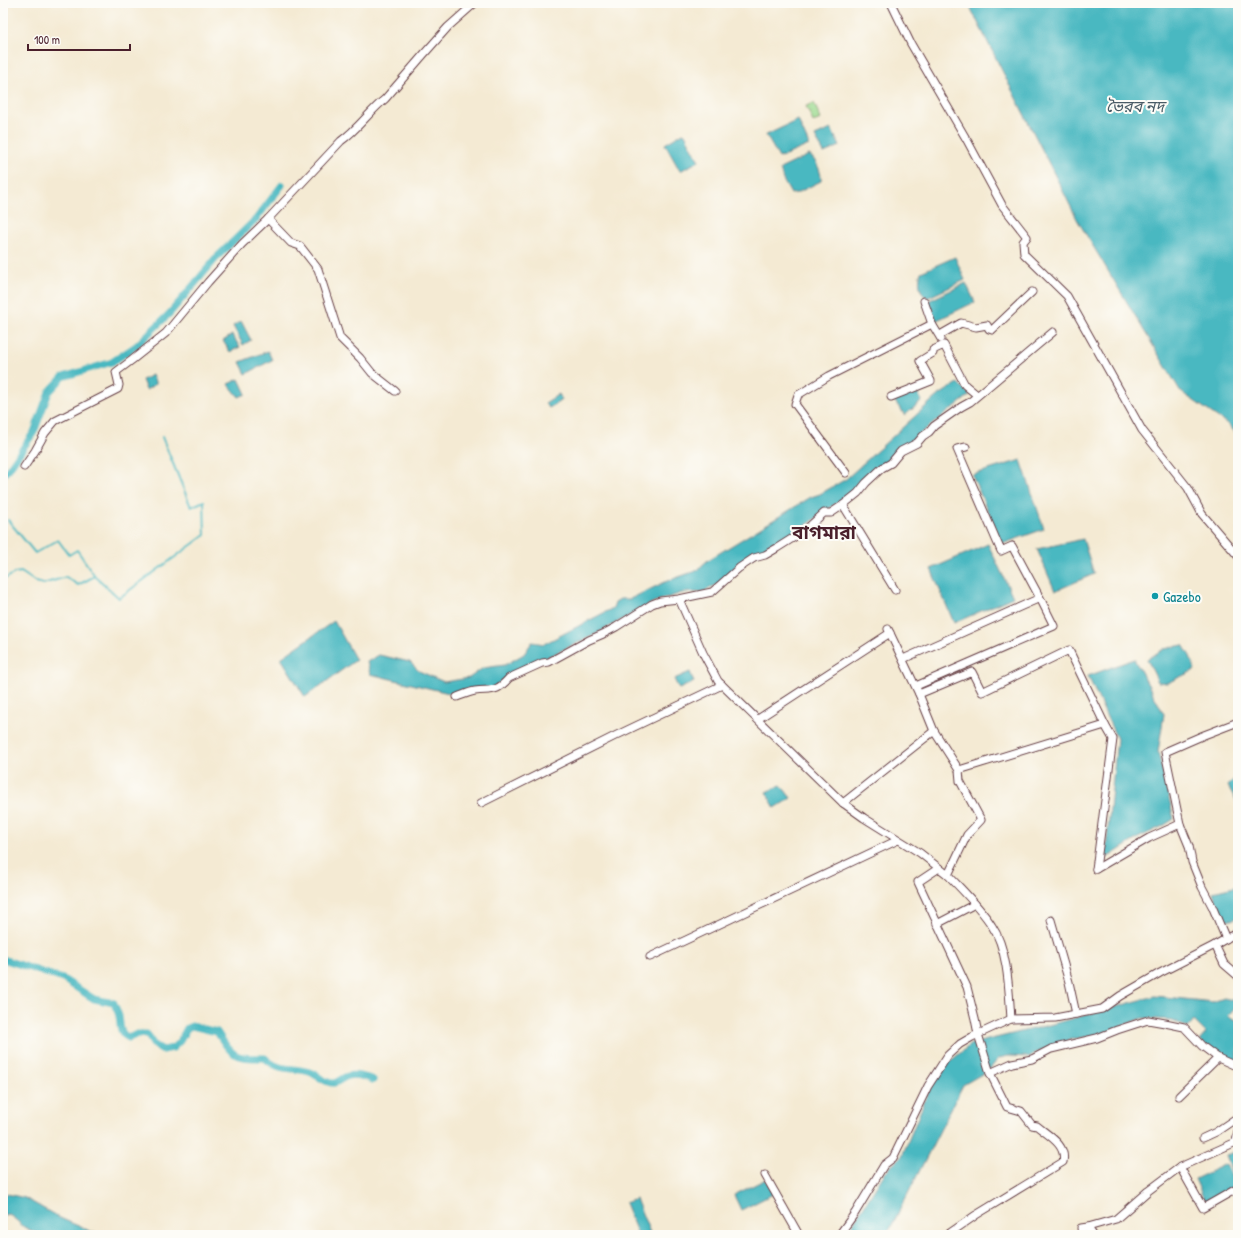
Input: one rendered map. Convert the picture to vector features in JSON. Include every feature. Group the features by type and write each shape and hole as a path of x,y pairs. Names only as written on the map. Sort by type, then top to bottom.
{"street":[{"path":"24,467 45,433 55,421 118,389 119,385 116,372 166,333 242,244 268,219 341,141 385,99 448,27 475,3"},
{"path":"891,3 911,44 968,142 1002,205 1027,237 1023,242 1024,254 1068,296 1142,430 1188,488 1202,514 1238,556"},
{"path":"268,219 290,243 300,246 318,269 340,338 360,358 372,373 395,391"},
{"path":"940,335 961,323 976,327 987,325 992,330 1032,292"},
{"path":"924,301 932,324 940,335 965,385 977,395"},
{"path":"846,473 795,404 798,395 829,376 932,324"},
{"path":"457,697 475,692 493,691 509,678 542,663 549,662 616,627 652,604 660,601 679,599 712,592 750,561 777,548 804,531 824,513 830,513 843,505 858,493 882,468 891,463 901,451 917,443 922,436 929,432 934,426 970,402 1053,332"},
{"path":"891,397 931,381 920,361 933,353 933,350 944,344"},
{"path":"916,686 1054,626 1012,546 1001,551 956,450 966,447"},
{"path":"843,505 895,590"},
{"path":"903,659 1040,598"},
{"path":"679,599 703,653 718,681 843,803 920,853 948,875 975,904 993,927 1001,944 1009,981 1011,1019"},
{"path":"758,720 889,631 916,686 934,730 959,770 960,781 980,820 967,835 948,875"},
{"path":"919,694 972,672 982,692 1064,651 1069,650 1113,739 1096,869 1149,838 1180,824"},
{"path":"481,803 617,735 722,685"},
{"path":"1226,939 1198,879 1192,862 1189,846 1180,824 1166,752 1238,722"},
{"path":"959,770 1105,725"},
{"path":"843,803 934,730"},
{"path":"650,957 898,840"},
{"path":"939,868 918,882 966,986 978,1036 990,1072 1007,1107 1021,1111 1032,1126 1037,1126 1061,1147 1065,1155 1063,1162 976,1215 947,1235"},
{"path":"937,924 975,904"},
{"path":"1051,920 1069,982 1076,1014"},
{"path":"839,1235 855,1213 884,1165 893,1158 928,1086 948,1055 960,1044 1011,1019 1055,1018 1102,1009 1120,996 1160,973 1216,945 1238,932"},
{"path":"1216,945 1224,964 1238,976"},
{"path":"990,1072 1012,1063 1032,1059 1051,1049 1097,1038 1148,1020 1165,1022 1184,1027 1202,1046 1218,1058 1238,1067"},
{"path":"1179,1096 1218,1058"},
{"path":"1204,1138 1238,1118"},
{"path":"1082,1235 1081,1228 1116,1219 1148,1191 1180,1167 1236,1142 1238,1132"},
{"path":"1180,1167 1203,1208 1238,1188"},
{"path":"765,1175 799,1235"},
{"path":"1088,1227 1093,1235"}],"green space":[{"path":"814,103 821,119 813,122 806,106"}],"water":[{"name":"ভৈরব নদ","path":"968,3 1238,3 1238,436 1229,425 1181,392 1078,221"},
{"path":"798,120 809,145 779,158 766,135"},
{"path":"831,129 840,146 824,153 815,136"},
{"path":"683,133 685,134 699,161 680,171 665,144"},
{"path":"809,155 818,166 821,174 821,181 797,193 791,194 783,180 780,169"},
{"path":"955,257 965,280 927,298 924,296 920,286 921,272"},
{"path":"966,283 975,302 933,322 926,302"},
{"path":"241,321 251,340 243,345 233,326"},
{"path":"232,335 240,347 230,352 223,341"},
{"path":"268,351 272,360 246,374 240,362"},
{"path":"152,375 156,384 146,390 142,380"},
{"path":"239,379 246,394 239,397 228,384"},
{"path":"958,383 970,395 913,439 862,484 811,522 774,546 738,564 720,583 703,592 682,593 654,602 596,634 510,675 492,688 471,689 453,694 370,674 367,662 379,655 410,662 419,671 444,682 469,678 483,668 505,665 524,654 532,642 544,644 613,608 615,602 620,599 630,599 667,581 696,571 708,560 811,497 820,494 846,479 936,397"},
{"path":"916,390 922,401 905,415 893,399"},
{"path":"559,394 562,400 549,408 545,403"},
{"path":"1021,460 1044,529 1002,544 972,475"},
{"path":"1083,539 1094,574 1055,591 1037,549"},
{"path":"988,544 1013,597 954,623 931,569"},
{"path":"334,621 356,660 305,697 281,658"},
{"path":"1183,645 1190,656 1195,670 1167,683 1158,682 1147,659 1164,649"},
{"path":"1134,659 1164,714 1158,752 1174,819 1138,838 1105,859 1117,739 1088,676"},
{"path":"690,672 694,682 679,689 674,679"},
{"path":"1238,777 1238,804 1228,786"},
{"path":"781,785 791,798 775,808 766,792"},
{"path":"1238,886 1238,918 1227,921 1219,910 1213,892"},
{"path":"1155,996 1213,1002 1224,998 1233,1000 1236,1006 1228,1016 1238,1021 1238,1065 1199,1041 1206,1033 1194,1021 1188,1028 1172,1020 1143,1018 1098,1035 1073,1039 1037,1052 1029,1057 1008,1056 999,1058 989,1070 963,1085 887,1235 846,1235 886,1171 902,1156 930,1088 948,1063 971,1044 1049,1025"},
{"path":"1238,1151 1238,1172 1233,1174 1226,1155"},
{"path":"1226,1164 1235,1183 1234,1187 1206,1204 1195,1179"},
{"path":"766,1179 773,1194 741,1210 734,1195"},
{"path":"3,1193 25,1198 60,1218 99,1235 40,1235 24,1227 9,1214 3,1215"},
{"path":"636,1199 651,1235 638,1235 625,1203"}],"waterway":[{"path":"3,474 8,470 34,432 49,392 63,377 112,362 136,346 170,313 218,256 256,219 282,185"},
{"path":"95,576 119,598 205,535 204,501 191,507 162,437"},
{"path":"3,580 15,573 21,572 36,582 43,584 66,577 78,585 95,576 77,550 69,555 58,540 35,553 8,520"},
{"path":"3,959 63,979 94,999 114,1003 119,1014 121,1028 125,1036 129,1038 137,1034 147,1034 153,1044 163,1050 173,1048 180,1041 187,1028 192,1026 217,1032 231,1052 241,1057 265,1058 276,1066 312,1073 331,1083 351,1075 361,1076 373,1080"}],"place":[{"name":"Gazebo","path":"1155,596"}],"district":[{"name":"বাগমারা","path":"824,532"}]}
